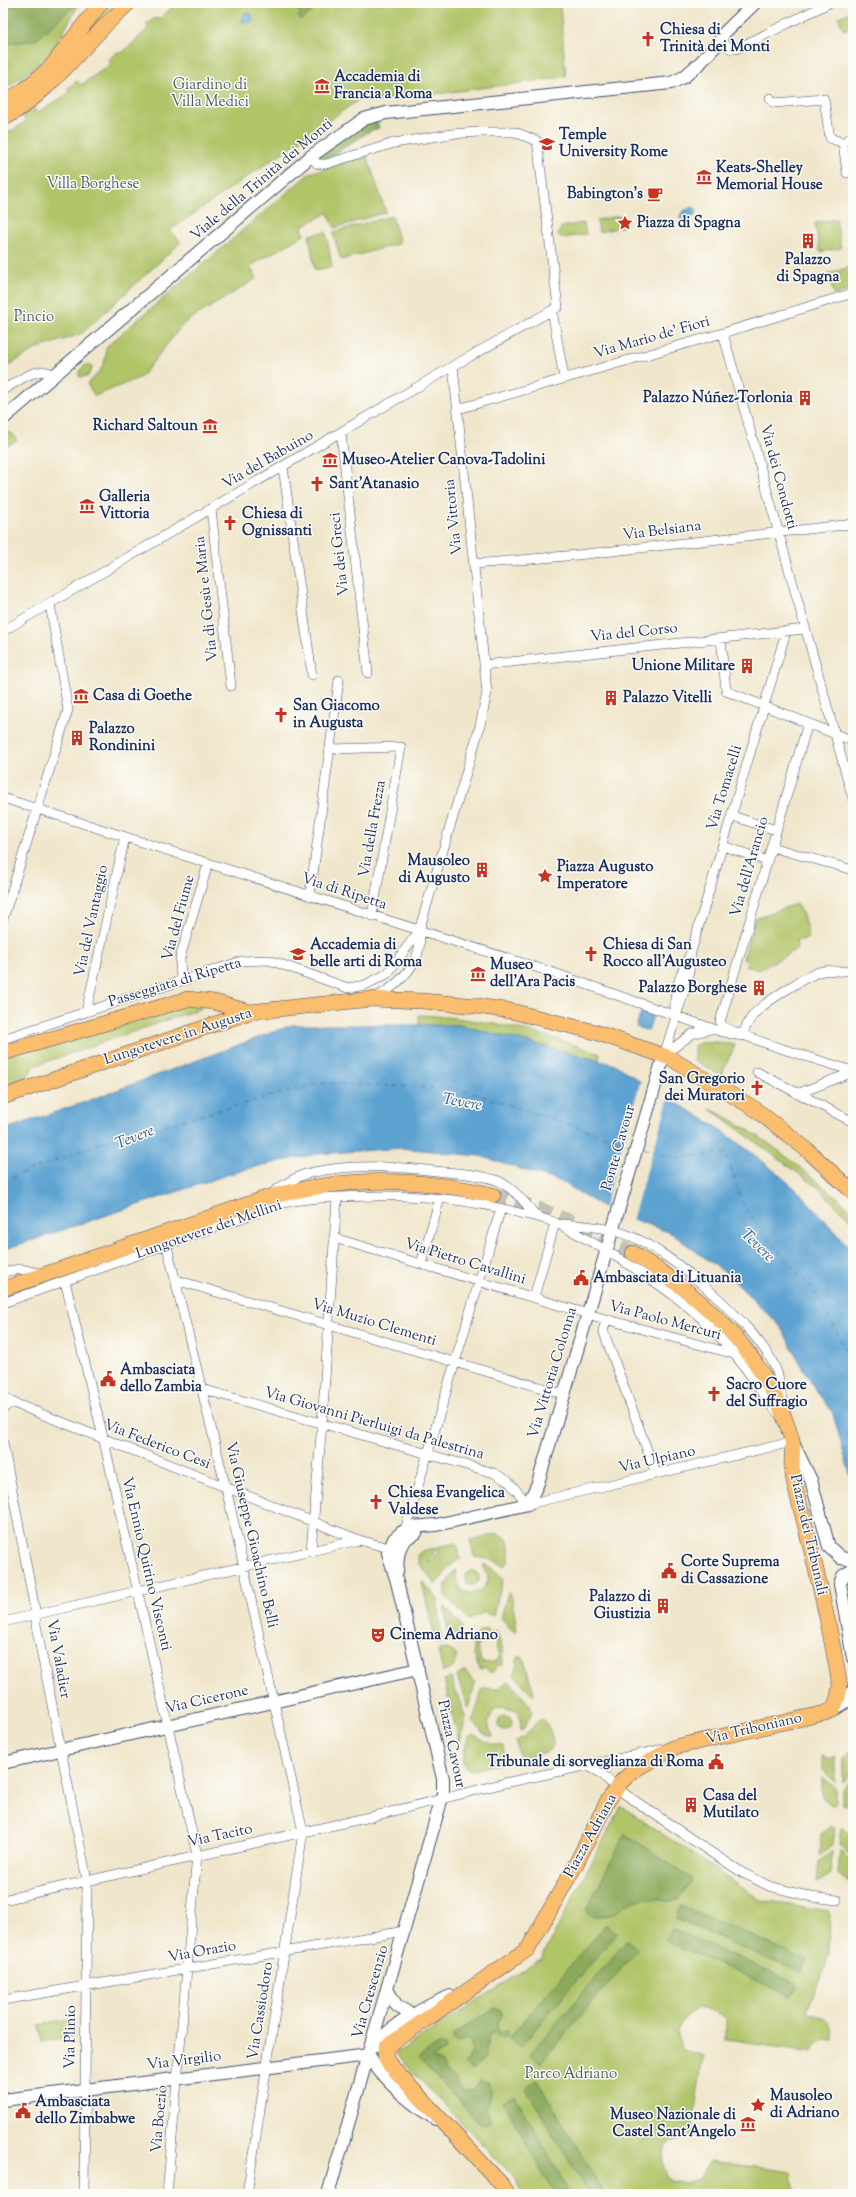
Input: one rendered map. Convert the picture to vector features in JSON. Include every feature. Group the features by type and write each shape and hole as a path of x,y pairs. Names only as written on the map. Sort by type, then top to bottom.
{"main road":[{"path":"3,104 26,89 50,68 101,3"},
{"path":"3,118 45,90 105,24 129,3"},
{"name":"Passeggiata di Ripetta","path":"3,1053 188,999 214,1002 250,1012"},
{"name":"Lungotevere in Augusta","path":"3,1097 250,1012 371,999 422,1001 511,1011 594,1032 664,1055 714,1083 755,1109 806,1150 853,1192"},
{"name":"Lungotevere dei Mellini","path":"3,1289 45,1275 166,1240 266,1198 312,1186 374,1182 442,1186 493,1195"},
{"path":"633,1253 678,1284 712,1312 733,1333 760,1369 785,1420 792,1442"},
{"name":"Piazza dei Tribunali","path":"792,1442 793,1476 814,1558 840,1686 833,1710"},
{"name":"Via Triboniano","path":"616,1788 629,1774 644,1763 675,1747 796,1720 833,1710"},
{"name":"Piazza Adriana","path":"508,2194 503,2186 389,2064 385,2057 384,2050 396,2039 513,1960 532,1944 577,1862 602,1811 616,1788"}],"street":[{"name":"Viale della Trinità dei Monti","path":"3,419 175,274 310,157 364,119 378,114 666,84 684,77 754,3"},
{"path":"722,37 731,49 736,49 829,3"},
{"path":"770,98 774,103 824,99 830,138 843,143"},
{"path":"310,157 316,163 323,164 385,145 428,137 480,132 519,133 537,141 558,307 550,311 564,378"},
{"path":"843,143 853,136"},
{"path":"843,143 847,172 853,171"},
{"name":"Via Mario de' Fiori","path":"458,409 723,333 853,293"},
{"name":"Via del Babuino","path":"3,631 284,467 453,366 550,311"},
{"name":"Via dei Condotti","path":"723,333 779,532 804,629 853,799"},
{"name":"Via Vittoria","path":"419,931 485,706 487,685 453,366"},
{"path":"3,390 38,372 46,371 54,375"},
{"name":"Via dei Greci","path":"341,433 368,672"},
{"path":"284,467 312,675"},
{"name":"Via di Gesù e Maria","path":"211,509 231,686"},
{"name":"Via Belsiana","path":"474,564 584,554 853,524"},
{"path":"3,918 68,710 50,604"},
{"name":"Via del Corso","path":"484,665 804,629"},
{"name":"Via Tomacelli","path":"664,1055 676,1015 674,1001 677,989 691,952 786,632"},
{"path":"721,639 724,688 726,691 853,741"},
{"path":"310,896 339,680"},
{"name":"Via dell'Arancio","path":"742,1036 722,1026 720,1019 808,723"},
{"name":"Via della Frezza","path":"330,749 401,747 372,916"},
{"name":"Via di Ripetta","path":"3,798 554,973 713,1029 742,1036"},
{"path":"732,816 776,830"},
{"name":"Via del Vantaggio","path":"86,1012 125,836"},
{"path":"723,846 767,861"},
{"path":"771,847 853,870"},
{"name":"Via del Fiume","path":"181,980 180,958 208,864"},
{"path":"371,999 390,988 411,967 420,947 419,931"},
{"name":"Passeggiata di Ripetta","path":"3,1039 236,962 265,960 343,987 356,988 387,974 419,931"},
{"path":"853,969 846,972 823,971 810,976 759,1009 749,1021 742,1036 853,1071"},
{"path":"664,1055 692,1034 713,1029"},
{"name":"Ponte Cavour","path":"607,1250 664,1055"},
{"path":"797,1094 853,1071"},
{"path":"757,1072 853,1122"},
{"path":"266,1198 296,1178 315,1172 347,1168 406,1168 454,1173 497,1181 509,1189 537,1217"},
{"name":"Lungotevere dei Mellini","path":"3,1303 166,1240 255,1213 264,1208 302,1201 337,1198 393,1195 440,1198 501,1208 537,1217 555,1223 607,1250 650,1278 686,1306 715,1332 735,1354 768,1403 785,1420"},
{"path":"311,1550 322,1424 337,1198"},
{"path":"421,1264 440,1198"},
{"path":"3,1622 359,1540 389,1548 396,1536 405,1530 429,1455 501,1208"},
{"path":"534,1297 555,1223 612,1231 629,1235 659,1252 696,1280 734,1314 774,1364 778,1376 785,1420"},
{"name":"Via Pietro Cavallini","path":"334,1238 588,1314"},
{"name":"Via Giuseppe Gioachino Belli","path":"166,1240 244,1566 303,1832"},
{"name":"Via Vittoria Colonna","path":"528,1504 538,1483 563,1394 607,1250"},
{"path":"3,1272 20,1269 45,1275"},
{"name":"Via Ennio Quirino Visconti","path":"65,1280 104,1441 197,1855"},
{"name":"Via Muzio Clementi","path":"176,1280 563,1394"},
{"name":"Via Paolo Mercuri","path":"588,1314 735,1354"},
{"path":"607,1319 603,1330 656,1474"},
{"name":"Via Giovanni Pierluigi da Palestrina","path":"202,1389 500,1476 508,1481 528,1504"},
{"name":"Via Federico Cesi","path":"3,1395 11,1402 104,1441 224,1486 359,1540"},
{"path":"3,1409 11,1402"},
{"name":"Via Ulpiano","path":"528,1504 792,1442"},
{"name":"Piazza dei Tribunali","path":"792,1442 811,1480 829,1547 838,1556 852,1565 843,1576 840,1584 853,1658"},
{"name":"Via Valadier","path":"3,1443 36,1615 36,1624 87,1880"},
{"name":"Piazza Cavour","path":"405,1530 436,1525 528,1504"},
{"name":"Piazza Cavour","path":"397,1582 398,1552 402,1542 411,1535 436,1525"},
{"name":"Piazza Cavour","path":"389,1548 389,1559 397,1582 443,1779 443,1798 586,1765"},
{"name":"Via Cicerone","path":"3,1763 418,1669"},
{"path":"833,1710 846,1702 853,1691"},
{"name":"Via Triboniano","path":"586,1765 675,1747"},
{"path":"586,1765 598,1771 616,1788"},
{"name":"Piazza Adriana","path":"616,1788 742,1873 778,1890 837,1900"},
{"name":"Via Tacito","path":"3,1900 422,1805 443,1798"},
{"name":"Via Crescenzio","path":"328,2194 443,1798"},
{"name":"Via Cassiodoro","path":"247,2194 303,1832"},
{"name":"Via Boezio","path":"167,2194 197,1855"},
{"name":"Via Plinio","path":"84,2194 87,1880"},
{"name":"Via Orazio","path":"3,2000 405,1931"},
{"path":"388,1991 397,2006 414,2016"},
{"name":"Piazza Adriana","path":"444,2124 421,2110 377,2068 369,2055 381,2039 414,2016 444,1999 463,1993"},
{"name":"Via Virgilio","path":"3,2100 266,2066 369,2055"}],"green space":[{"path":"3,3 79,3 52,53 3,91"},
{"path":"15,3 77,3 36,40 3,44 3,8 17,6"},
{"path":"110,3 121,3 72,52 105,8"},
{"name":"Giardino di Villa Medici","path":"177,3 555,3 560,5 566,77 374,102 360,99 170,230 181,242 81,334 36,349 3,369 3,136 26,122 22,115 34,109 37,113 69,93 67,89 77,81 81,85 111,64 108,60 117,52 122,53 149,28 146,25 155,18 158,20"},
{"path":"293,3 323,3 301,20 298,16 301,14"},
{"path":"853,11 853,26 844,30 838,17"},
{"path":"376,118 379,128 370,131 324,161 319,160 316,155"},
{"path":"367,156 386,212 335,228 328,213 302,226 304,235 250,266 256,279 184,323 141,377 95,396 87,384 102,368 106,347 310,173"},
{"path":"392,216 400,243 341,260 333,232"},
{"path":"619,216 625,220 622,227 599,232 597,220"},
{"path":"836,219 841,248 820,252 815,223"},
{"path":"584,223 586,234 564,238 558,235 561,227"},
{"path":"326,232 332,267 315,270 309,235"},
{"path":"853,266 853,289 834,295 828,274"},
{"path":"85,365 92,366 92,369 88,376 81,377 79,376 79,371"},
{"path":"3,431 13,434 17,441 3,447"},
{"path":"796,904 803,915 809,938 796,941 797,949 759,970 746,966 748,961 743,959 755,918"},
{"path":"187,1001 202,1008 34,1066 27,1077 3,1085 3,1056"},
{"path":"419,1015 465,1019 511,1027 556,1039 600,1054 599,1060 459,1025 419,1025"},
{"path":"716,1042 735,1045 721,1076 694,1060 694,1046 699,1043"},
{"path":"710,1109 746,1129 797,1165 853,1212 853,1222 816,1186"},
{"path":"497,1534 505,1537 509,1544 509,1561 504,1566 489,1558 474,1556 470,1540"},
{"path":"456,1543 461,1559 453,1563 436,1584 418,1563 418,1554 422,1551 435,1548 436,1550 428,1562 430,1563 438,1552 437,1547"},
{"path":"484,1564 497,1572 503,1580 493,1615 483,1613 468,1620 445,1595 446,1585 455,1570 457,1571 456,1579 461,1590 470,1593 478,1592 487,1583 488,1578"},
{"path":"472,1571 477,1573 479,1578 477,1583 472,1585 467,1583 465,1578 467,1573"},
{"path":"422,1582 438,1599 442,1642 436,1643"},
{"path":"508,1592 511,1594 517,1630 514,1632 501,1618"},
{"path":"445,1607 463,1627 459,1642 448,1641"},
{"path":"486,1629 491,1633 496,1631 502,1647 503,1665 498,1665 494,1672 489,1672 485,1668 480,1670 474,1655 472,1636 478,1636 479,1632","holes":["490,1638 495,1640 499,1658 490,1663 481,1662 477,1645 481,1640"]},
{"path":"447,1649 452,1651 457,1658 452,1668 443,1672 438,1650"},
{"path":"518,1657 523,1657 534,1692 533,1695 514,1675"},
{"path":"465,1671 475,1683 468,1709 457,1676"},
{"path":"451,1678 466,1719 459,1742 444,1680"},
{"path":"509,1681 531,1707 532,1712 523,1730 520,1731 521,1719 517,1711 503,1707 495,1709 489,1722 489,1728 493,1735 492,1738 483,1733 473,1721 483,1688 497,1689"},
{"path":"505,1716 510,1718 512,1723 510,1728 505,1730 500,1728 498,1723 500,1718"},
{"path":"539,1720 544,1720 550,1730 553,1741 552,1748 546,1752 519,1758 516,1741 525,1736"},
{"path":"473,1734 490,1744 503,1746 506,1762 473,1770 467,1768 462,1760 468,1738"},
{"path":"853,1750 853,1773 843,1782 843,1759"},
{"path":"822,1756 830,1760 834,1757 835,1759 835,1782 822,1769"},
{"path":"822,1776 835,1788 835,1803 831,1805 822,1797"},
{"path":"853,1779 853,1799 846,1805 842,1804 842,1789"},
{"name":"Parco Adriano","path":"621,1806 762,1901 830,1911 829,1954 807,2012 827,2021 831,2028 832,2041 825,2040 817,2043 812,2052 726,2040 726,2018 709,2010 702,2009 696,2010 685,2017 676,2033 682,2048 703,2056 691,2138 670,2141 663,2156 663,2166 671,2181 686,2184 701,2179 709,2161 792,2172 794,2189 804,2194 521,2194 516,2179 395,2054 542,1958"},
{"path":"831,1826 835,1829 833,1844 819,1855 821,1834"},
{"path":"842,1828 845,1828 853,1836 852,1857 840,1844"},
{"path":"625,1834 692,1879 678,1900 669,1901 646,1898 634,1901 618,1911 607,1915 590,1915 586,1910"},
{"path":"832,1850 831,1874 817,1883 819,1861"},
{"path":"840,1850 852,1862 850,1884 838,1874"},
{"path":"682,1906 807,1960 801,1973 676,1919"},
{"path":"606,1924 617,1933 520,2047 509,2038"},
{"path":"672,1929 797,1983 791,1996 666,1941"},
{"path":"627,1940 638,1949 541,2063 530,2054"},
{"path":"494,2008 500,2010 503,2014 497,2023 497,2030 500,2032 507,2029 508,2035 503,2038 495,2033 489,2034 485,2057 474,2069 470,2069 465,2063 472,2052 471,2042 466,2039 457,2043 453,2040 453,2035"},
{"path":"70,2020 73,2036 42,2042 39,2025"},
{"path":"440,2044 445,2046 445,2051 432,2058 442,2063 446,2074 455,2078 458,2086 463,2091 472,2091 480,2081 488,2083 491,2094 485,2109 491,2118 489,2123 482,2124 476,2119 418,2058"},
{"path":"538,2080 605,2194 589,2194 526,2088"},
{"path":"515,2095 570,2194 554,2194 503,2101"}],"water":[{"path":"247,12 251,14 253,18 251,22 247,24 243,22 241,18 243,14"},
{"path":"694,207 697,210 694,216 687,220 681,219 680,216 683,211"},
{"path":"641,1012 653,1015 648,1031 636,1027"},
{"name":"Tevere","path":"292,1025 459,1025 616,1065 641,1082 714,1125 760,1159 798,1191 853,1251 853,1485 832,1411 816,1391 780,1326 727,1274 671,1233 608,1210 562,1182 480,1156 401,1148 318,1154 281,1161 239,1171 3,1250 3,1130 82,1103"}],"pier":[{"path":"641,1080 669,1097 632,1220 603,1210"}],"ferry route":[{"path":"3,1181 100,1143 319,1083 460,1089 632,1145"},
{"path":"643,1148 674,1158 726,1153 742,1202 762,1233 815,1292 853,1363"}],"tunnel":[{"path":"493,1195 547,1212 599,1235 633,1253"}],"place":[{"name":"Chiesa di Trinità dei Monti","path":"648,39"},
{"name":"Accademia di Francia a Roma","path":"322,86"},
{"name":"Temple University Rome","path":"547,144"},
{"name":"Keats-Shelley Memorial House","path":"704,177"},
{"name":"Babington's","path":"655,194"},
{"name":"Piazza di Spagna","path":"625,223"},
{"name":"Palazzo di Spagna","path":"808,241"},
{"name":"Palazzo Núñez-Torlonia","path":"805,398"},
{"name":"Richard Saltoun","path":"210,426"},
{"name":"Museo-Atelier Canova-Tadolini","path":"330,460"},
{"name":"Sant'Atanasio","path":"317,484"},
{"name":"Galleria Vittoria","path":"87,506"},
{"name":"Chiesa di Ognissanti","path":"230,523"},
{"name":"Unione Militare","path":"747,666"},
{"name":"Casa di Goethe","path":"81,696"},
{"name":"Palazzo Vitelli","path":"611,698"},
{"name":"San Giacomo in Augusta","path":"281,715"},
{"name":"Palazzo Rondinini","path":"77,738"},
{"name":"Mausoleo di Augusto","path":"482,870"},
{"name":"Piazza Augusto Imperatore","path":"545,876"},
{"name":"Accademia di belle arti di Roma","path":"298,954"},
{"name":"Chiesa di San Rocco all'Augusteo","path":"591,954"},
{"name":"Museo dell'Ara Pacis","path":"478,974"},
{"name":"Palazzo Borghese","path":"759,988"},
{"name":"San Gregorio dei Muratori","path":"757,1088"},
{"name":"Ambasciata di Lituania","path":"581,1278"},
{"name":"Ambasciata dello Zambia","path":"108,1379"},
{"name":"Sacro Cuore del Suffragio","path":"714,1394"},
{"name":"Chiesa Evangelica Valdese","path":"376,1502"},
{"name":"Corte Suprema di Cassazione","path":"669,1571"},
{"name":"Palazzo di Giustizia","path":"663,1606"},
{"name":"Cinema Adriano","path":"378,1635"},
{"name":"Tribunale di sorveglianza di Roma","path":"716,1762"},
{"name":"Casa del Mutilato","path":"691,1805"},
{"name":"Mausoleo di Adriano","path":"758,2105"},
{"name":"Ambasciata dello Zimbabwe","path":"23,2111"},
{"name":"Museo Nazionale di Castel Sant’Angelo","path":"748,2124"}],"park label":[{"name":"Villa Borghese","path":"93,184"},
{"name":"Pincio","path":"34,317"}]}
